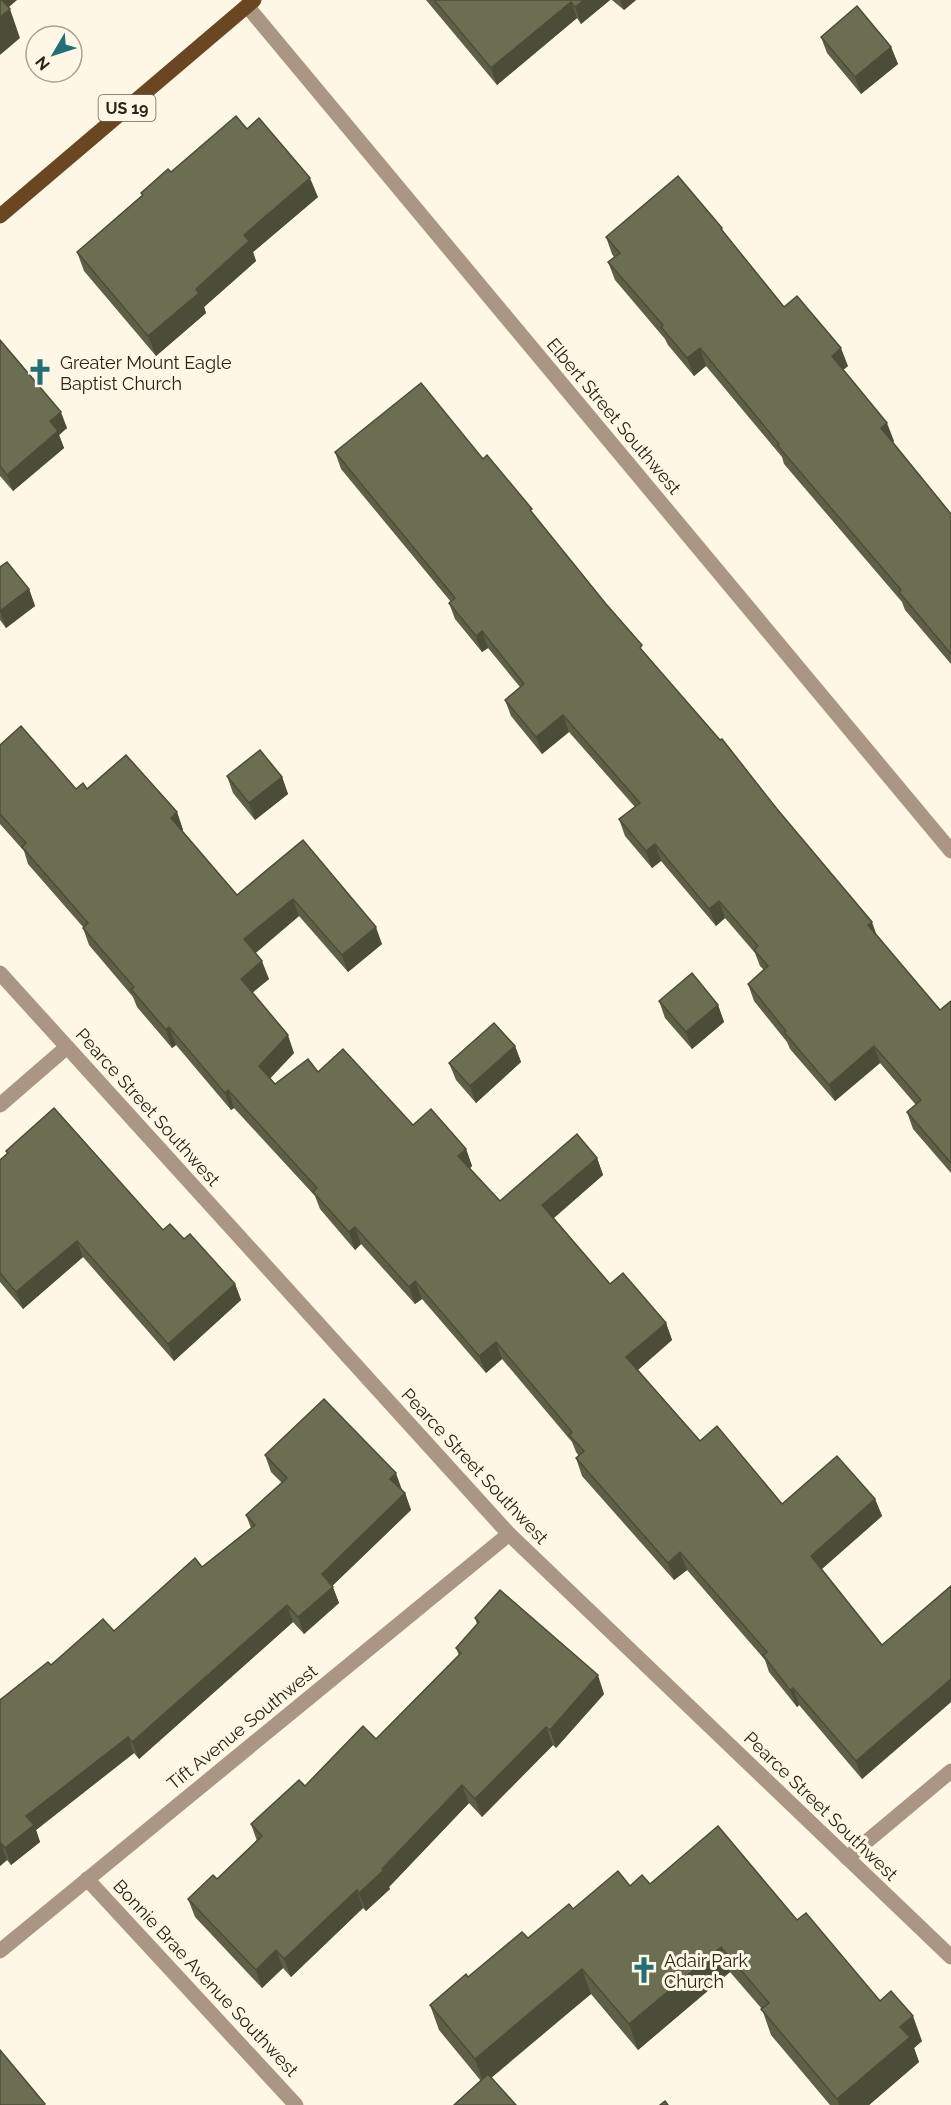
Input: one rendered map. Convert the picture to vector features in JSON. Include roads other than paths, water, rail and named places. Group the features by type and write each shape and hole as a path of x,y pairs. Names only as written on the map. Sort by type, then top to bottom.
{"main road":[{"name":"US 19","path":"0,216 251,3"}],"street":[{"name":"Elbert Street Southwest","path":"251,3 951,851"},
{"name":"Pearce Street Southwest","path":"0,973 509,1534 951,1957"},
{"path":"0,1105 67,1047"},
{"name":"Tift Avenue Southwest","path":"0,1951 509,1534"},
{"path":"847,1858 951,1771"},
{"name":"Bonnie Brae Avenue Southwest","path":"87,1878 296,2105"}],"place":[{"name":"Greater Mount Eagle Baptist Church","path":"40,372"},
{"name":"Adair Park Church","path":"644,1970"}]}
